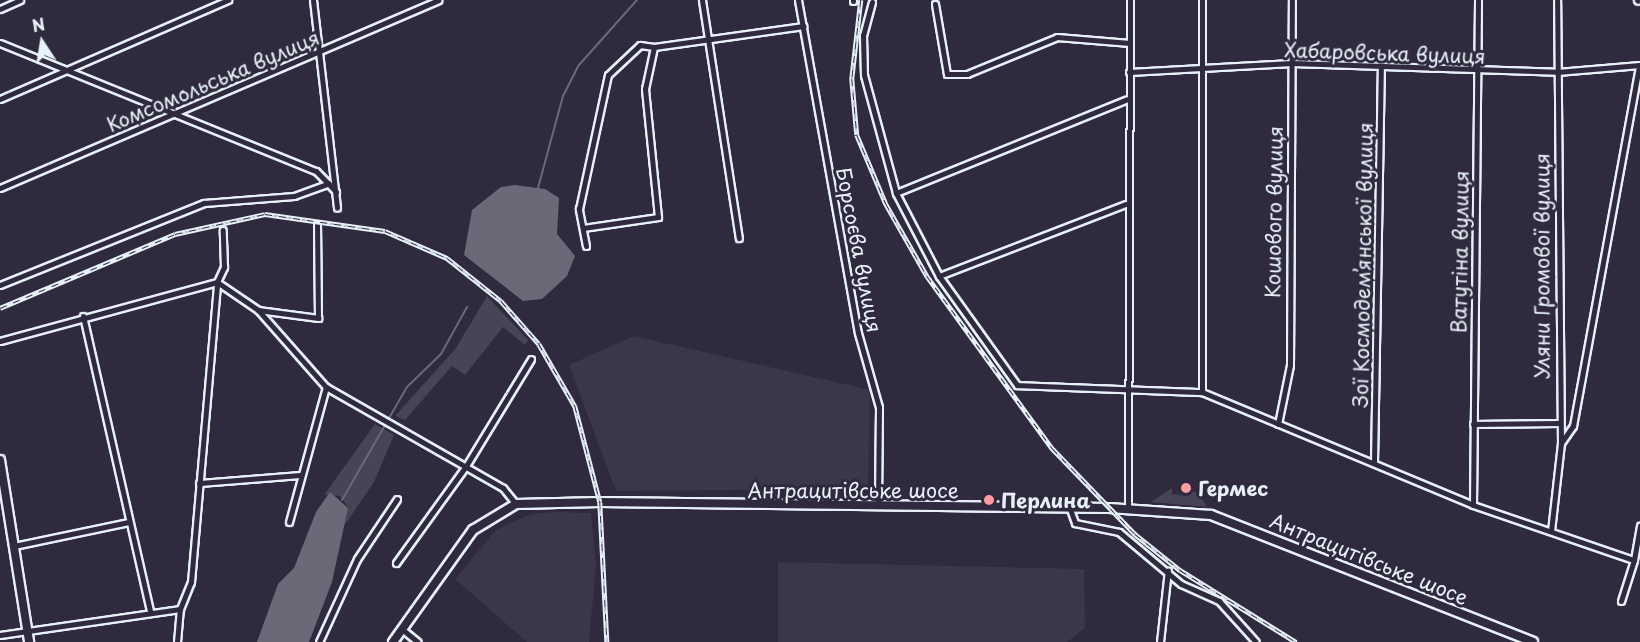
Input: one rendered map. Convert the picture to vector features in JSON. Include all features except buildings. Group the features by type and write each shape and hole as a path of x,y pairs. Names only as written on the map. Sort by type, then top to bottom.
{"main road":[{"path":"0,460 29,642"},
{"name":"Антрацитівське шосе","path":"516,504 878,505 1128,509 1226,520 1533,642"},
{"path":"393,642 473,530 516,504"}],"street":[{"path":"0,9 20,0"},
{"path":"0,99 228,0"},
{"path":"314,0 337,208"},
{"name":"Комсомольська вулиця","path":"0,188 438,0"},
{"path":"702,0 739,238"},
{"name":"Борсоєва вулиця","path":"798,0 858,333 879,407 878,505"},
{"path":"1128,509 1126,204 1130,0"},
{"path":"1202,0 1206,69 1202,392"},
{"name":"Кошового вулиця","path":"1278,424 1290,364 1292,0"},
{"name":"Ватутіна вулиця","path":"1473,505 1478,0"},
{"name":"Уляни Громової вулиця","path":"1551,531 1561,442 1559,423 1557,0"},
{"path":"872,2 863,35 864,75 896,193 939,276 1017,385 1127,387 1202,392 1473,505 1634,560"},
{"path":"935,4 947,74 966,75 1057,38 1130,43"},
{"path":"586,246 581,200 608,75 640,45 654,47 708,44 804,26"},
{"path":"0,43 71,68 175,114 316,171 336,192"},
{"path":"583,228 658,217 645,89 654,47"},
{"name":"Хабаровська вулиця","path":"1129,72 1292,63 1478,72 1557,72 1640,65"},
{"path":"1561,442 1573,426 1640,65"},
{"name":"Зої Космодем’янської вулиця","path":"1374,462 1381,69"},
{"path":"896,193 1127,99"},
{"path":"0,285 204,203 294,196 328,183"},
{"path":"939,276 1126,204"},
{"path":"258,310 318,318 317,225"},
{"path":"177,642 180,609 191,582 217,282 224,267 223,230"},
{"path":"0,341 83,316 217,282 258,310 327,387 503,488 516,504"},
{"path":"83,316 150,612"},
{"path":"396,563 466,466 531,359"},
{"path":"289,522 327,387"},
{"path":"1473,424 1559,423"},
{"path":"199,483 301,475"},
{"path":"320,642 357,559 397,499"},
{"path":"1070,509 1075,523 1119,532 1168,570 1181,584 1219,601 1256,642"},
{"path":"14,546 129,522"},
{"path":"1621,601 1634,560 1640,526"},
{"path":"1160,642 1168,570"},
{"path":"0,635 180,609"},
{"path":"403,630 418,642"}],"shaded area":[{"path":"487,296 528,340 525,345 503,327 465,375 452,366 405,420 395,416 456,348"},
{"path":"634,336 870,390 868,489 616,491 569,365"},
{"path":"375,424 394,435 374,482 344,526 348,507 340,496 324,495"},
{"path":"1172,488 1172,494 1188,496 1190,489 1199,494 1207,507 1151,502"},
{"path":"591,513 596,564 589,642 527,642 455,579 496,530 531,514"},
{"path":"778,562 1084,569 1085,628 1067,642 778,642"}],"water":[{"path":"515,185 545,189 559,198 557,234 575,256 567,276 542,299 523,301 464,255 472,210 501,187"},
{"path":"330,492 348,508 332,582 309,642 257,642 278,584 294,568 316,512"}],"waterway":[{"path":"538,188 563,96 579,65 637,0"},
{"path":"342,500 407,387 441,354 467,307"}],"railway":[{"path":"861,0 852,79 857,135 886,204 927,276 1052,448 1135,534 1180,570 1296,642"},
{"path":"0,308 175,234 265,214 385,231 447,258 501,301 539,344 575,406 600,502 607,642"}],"place":[{"name":"Гермес","path":"1186,488"},
{"name":"Перлина","path":"989,500"}]}
